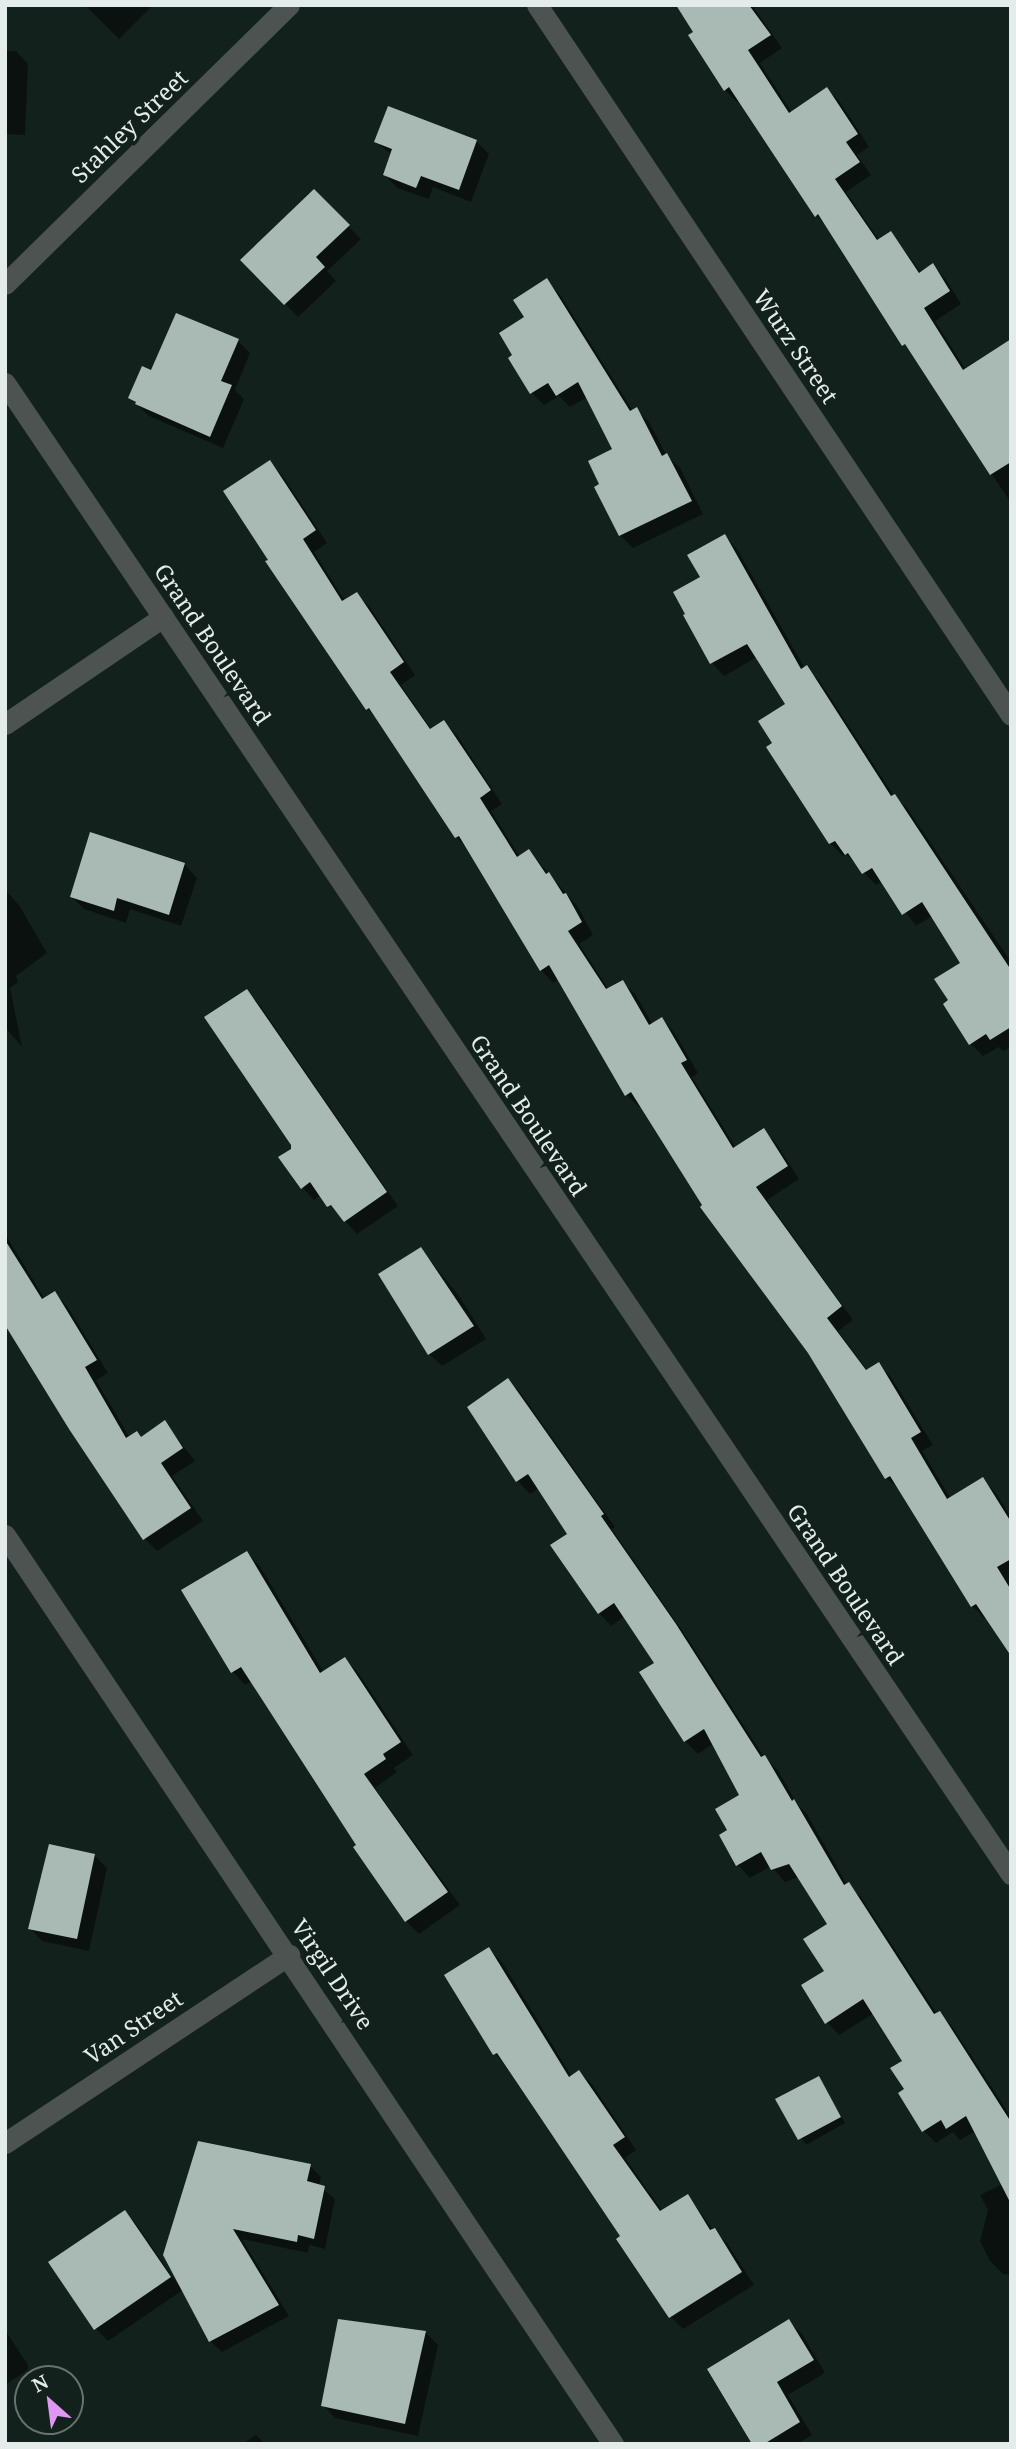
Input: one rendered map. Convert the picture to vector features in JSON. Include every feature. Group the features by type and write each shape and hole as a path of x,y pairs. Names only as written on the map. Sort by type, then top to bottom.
{"street":[{"name":"Stahley Street","path":"5,284 289,5"},
{"name":"Wurz Street","path":"537,5 1011,715"},
{"name":"Grand Boulevard","path":"5,383 1011,1874"},
{"path":"5,724 163,617"},
{"name":"Virgil Drive","path":"5,1535 289,1955 606,2441"},
{"name":"Van Street","path":"5,2143 289,1955"}],"building":[{"path":"676,5 749,5 771,35 748,50 789,113 827,87 858,134 846,142 860,162 835,179 877,240 891,231 919,273 933,263 950,291 924,308 963,370 1011,339 1011,462 990,475 905,344 902,346 818,214 815,217 729,87 724,91 688,35 693,32"},
{"path":"388,106 477,140 459,190 421,176 416,188 383,175 392,149 374,142"},
{"path":"314,189 350,225 316,257 325,267 284,305 240,260"},
{"path":"547,278 630,411 637,407 662,456 667,453 692,501 619,536 594,487 599,484 588,461 612,449 578,382 556,396 548,383 530,394 508,358 512,355 499,333 524,317 513,300"},
{"path":"176,313 239,339 221,381 232,385 210,437 135,404 136,402 128,398 142,366 151,370"},
{"path":"270,460 316,530 303,539 342,601 357,592 404,662 390,672 430,729 444,720 491,790 480,798 517,857 529,849 546,874 549,872 563,894 566,893 582,922 568,931 606,989 623,980 649,1025 662,1017 687,1060 681,1063 733,1148 764,1128 788,1166 756,1187 842,1306 827,1318 866,1370 879,1362 921,1432 911,1438 947,1499 983,1477 1011,1522 1011,1559 997,1567 1011,1590 1011,1656 976,1604 971,1607 890,1476 885,1479 808,1353 700,1207 702,1205 631,1092 625,1096 549,965 540,971 459,836 455,838 369,708 366,710 265,561 268,560 223,491"},
{"path":"725,534 801,669 807,665 891,796 895,794 1011,970 1011,1027 990,1040 986,1034 969,1045 943,1004 948,1000 934,979 960,963 922,902 902,915 872,868 862,874 848,853 845,855 835,841 829,844 766,747 772,743 758,721 785,704 747,644 710,664 683,615 685,614 673,592 700,577 687,555"},
{"path":"90,832 185,863 169,915 117,898 114,911 70,897"},
{"path":"247,989 387,1192 344,1222 331,1205 327,1207 310,1182 301,1189 278,1157 291,1149 291,1145 204,1017"},
{"path":"5,1240 42,1299 55,1291 97,1360 85,1367 126,1438 137,1431 141,1437 165,1420 183,1448 161,1463 191,1508 143,1540 69,1429 5,1325"},
{"path":"421,1247 474,1326 428,1355 378,1274"},
{"path":"508,1378 604,1514 601,1516 676,1624 761,1757 765,1755 844,1885 849,1882 934,2014 940,2011 1011,2122 1011,2204 966,2116 946,2129 941,2120 922,2132 898,2093 904,2089 890,2068 902,2061 863,1999 825,2024 801,1985 824,1971 803,1939 827,1924 789,1864 771,1870 761,1852 736,1866 719,1835 727,1830 715,1809 739,1795 704,1729 684,1742 639,1672 654,1663 614,1603 598,1614 550,1545 567,1534 528,1474 516,1482 467,1407"},
{"path":"247,1551 320,1673 345,1657 401,1742 383,1754 386,1759 364,1774 448,1892 405,1922 353,1847 356,1845 241,1667 231,1673 181,1590"},
{"path":"49,1844 95,1854 77,1939 28,1929"},
{"path":"489,1947 569,2077 579,2070 625,2137 613,2145 660,2211 688,2194 710,2230 715,2228 742,2272 669,2318 616,2239 620,2236 497,2053 493,2055 444,1975"},
{"path":"819,2076 841,2117 798,2140 775,2099"},
{"path":"198,2141 311,2164 307,2181 325,2186 314,2239 298,2235 297,2242 233,2229 279,2305 209,2342 163,2255"},
{"path":"125,2210 171,2277 94,2330 48,2262"},
{"path":"338,2319 426,2331 405,2424 321,2406"},
{"path":"789,2319 814,2360 777,2382 800,2422 764,2444 752,2444 707,2369"}]}
